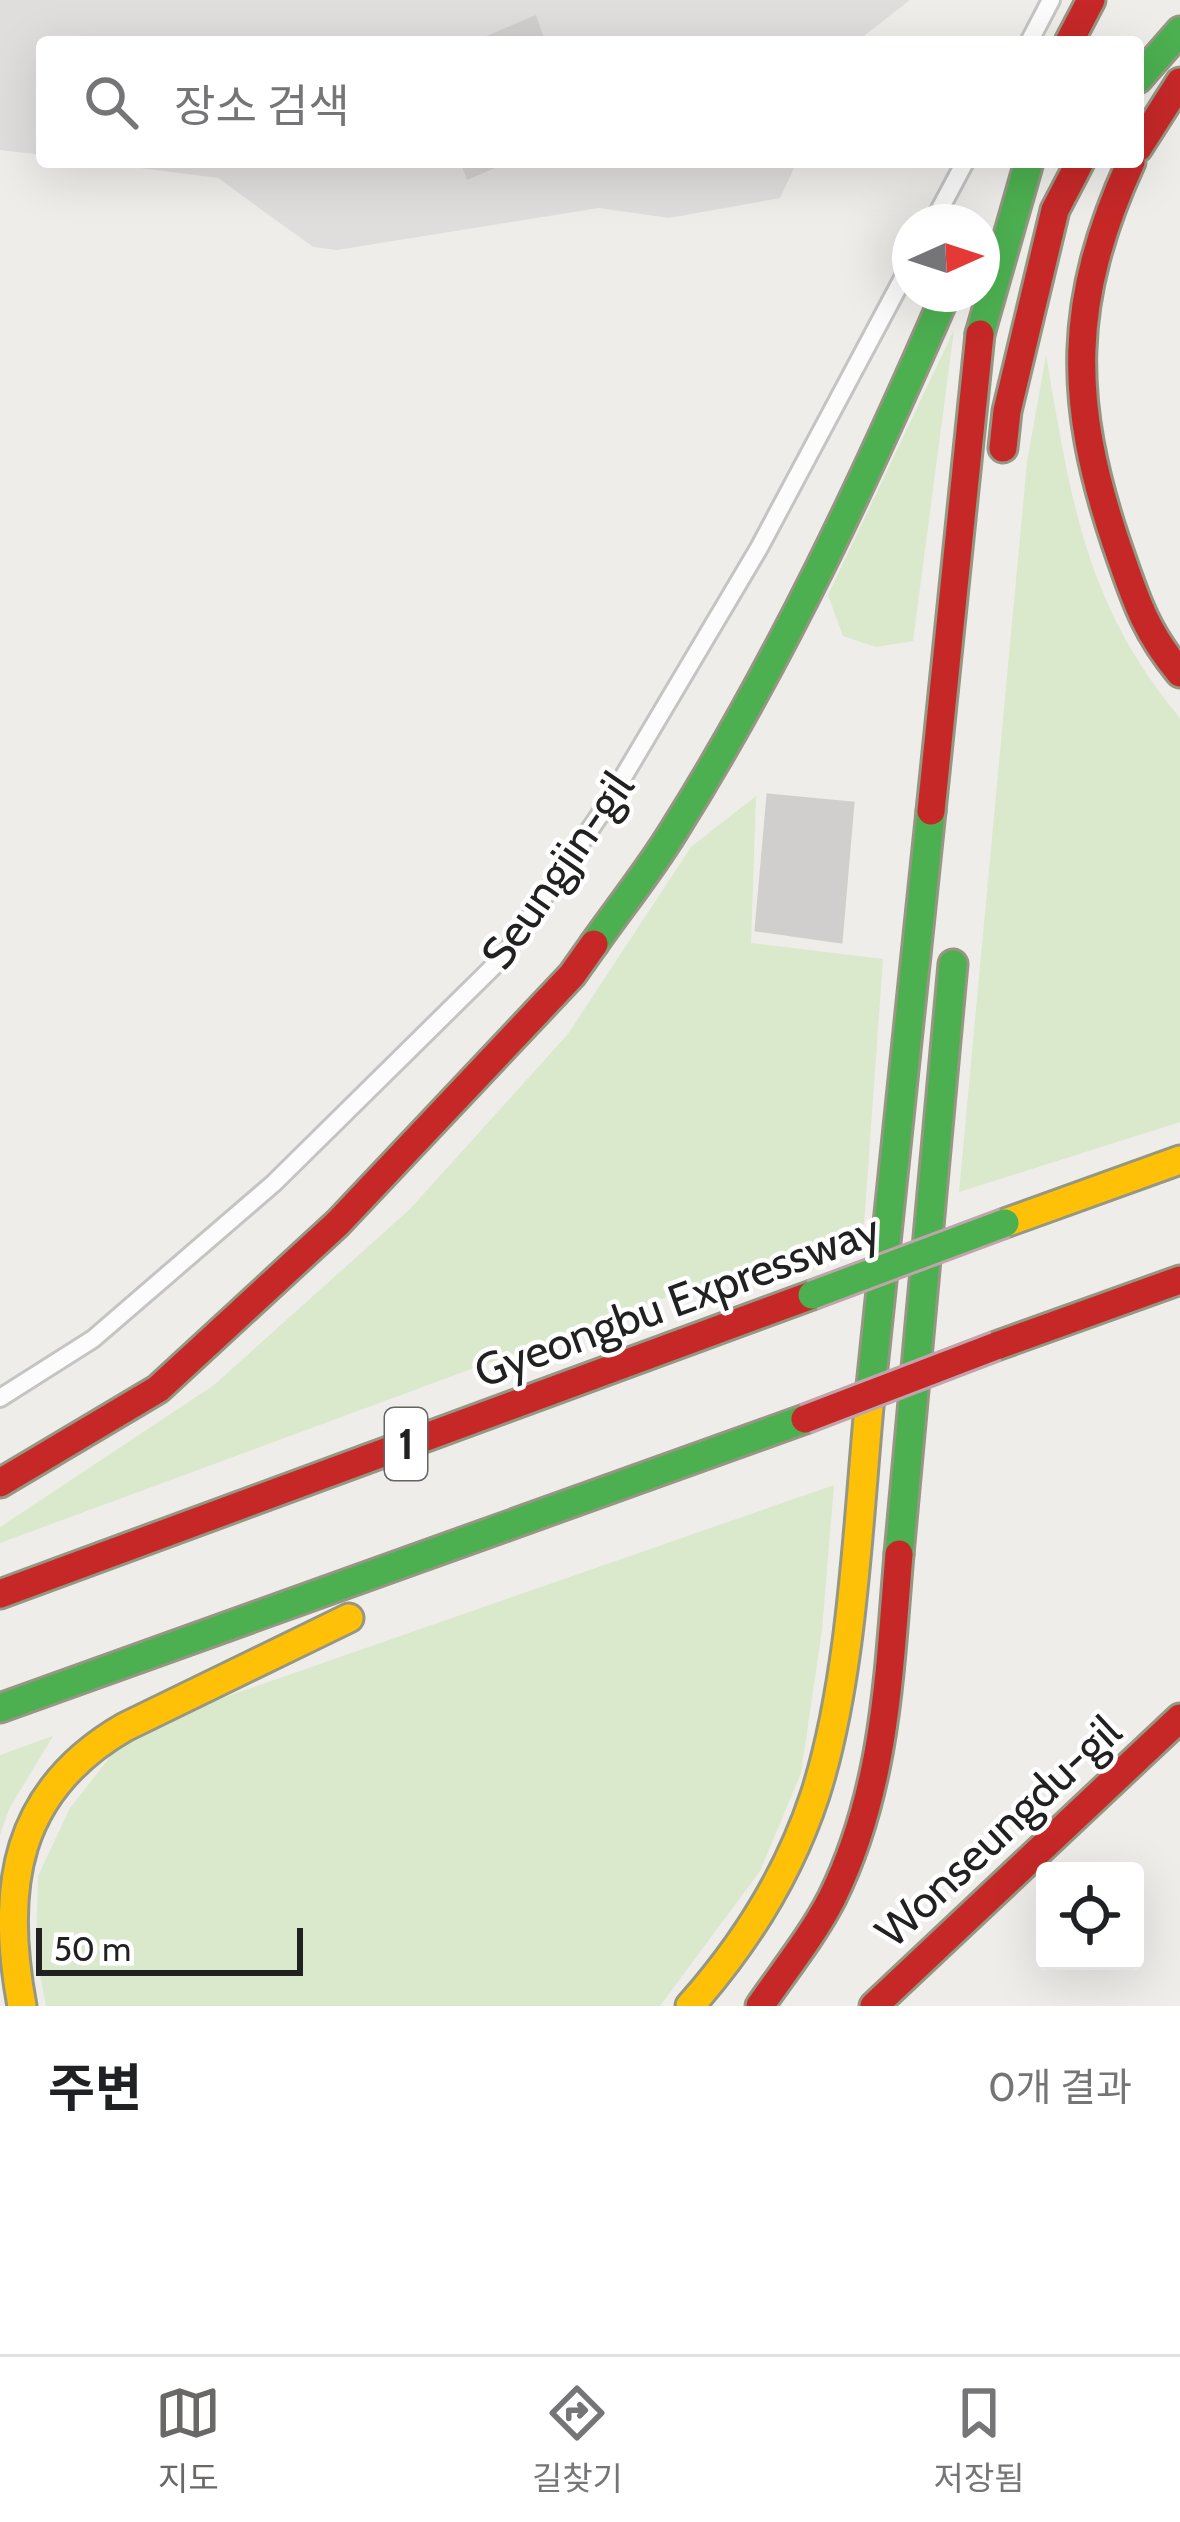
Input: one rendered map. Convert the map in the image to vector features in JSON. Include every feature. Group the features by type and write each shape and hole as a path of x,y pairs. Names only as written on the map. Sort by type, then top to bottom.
{"main road":[{"path":"1072,36 1091,0"},
{"path":"1144,73 1180,31"},
{"path":"1144,139 1180,82"},
{"path":"690,2006 738,1948 770,1896 815,1797 829,1742 846,1632 981,327 1027,168"},
{"path":"1000,482 1007,411 1055,210 1077,168"},
{"path":"1128,168 1103,227 1081,307 1078,371 1084,439 1106,519 1148,630 1180,673"},
{"path":"0,1483 158,1389 338,1223 572,975 672,834 765,673 876,456 938,312"},
{"path":"760,2006 831,1900 869,1808 883,1735 956,934"},
{"name":"Gyeongbu Expressway","path":"0,1594 1180,1160"},
{"path":"0,1708 590,1499 1180,1280"},
{"path":"22,2006 7,1950 30,1826 59,1777 121,1729 590,1499"},
{"name":"Wonseungdu-gil","path":"874,2006 1180,1718"}],"lane":[{"path":"1032,36 1052,0"},
{"path":"943,204 962,168"},
{"name":"Seungjin-gil","path":"0,1398 93,1339 274,1184 502,958 606,806 759,548 892,299"}],"green space":[{"path":"954,330 913,641 876,647 843,636 828,595"},
{"path":"1046,355 1086,547 1122,633 1180,718 1180,1122 959,1192 1027,462"},
{"path":"756,796 751,943 883,959 864,1224 0,1543 0,1527 214,1385 410,1209 568,1034 691,847"},
{"path":"834,1485 822,1630 801,1773 760,1871 660,2006 46,2006 36,1954 38,1876 70,1808 121,1743 188,1710"},
{"path":"53,1736 9,1809 0,1835 0,1755"}],"shaded area":[{"path":"0,0 910,0 864,36 36,36 36,154 0,150"},
{"path":"140,168 794,168 780,198 669,218 599,208 337,250 313,247 218,178"}],"building":[{"path":"535,17 542,36 490,36"},
{"path":"464,168 491,168 468,178"},
{"path":"768,795 853,803 841,942 756,930"}],"traffic: fast":[{"path":"1144,72 1180,31"},
{"path":"980,334 1027,168"},
{"path":"594,944 664,846 750,702 853,500 938,312"},
{"path":"870,1396 931,811"},
{"path":"899,1554 953,964"},
{"path":"812,1295 1005,1223"},
{"path":"0,1708 805,1419"}],"traffic: slow":[{"path":"1005,1223 1180,1160"},
{"path":"690,2006 763,1907 815,1795 846,1650 870,1396"},
{"path":"22,2006 13,1922 16,1883 38,1812 59,1781 125,1727 349,1618"}],"traffic: jam":[{"path":"1072,36 1091,0"},
{"path":"1144,139 1180,82"},
{"path":"1003,448 1007,411 1055,210 1077,168"},
{"path":"1128,168 1095,260 1086,305 1083,396 1089,443 1116,543 1148,626 1180,673"},
{"path":"931,811 980,334"},
{"path":"0,1483 158,1389 338,1223 572,975 594,944"},
{"path":"996,1346 1180,1280"},
{"path":"0,1594 812,1295"},
{"path":"805,1419 996,1346"},
{"path":"760,2006 832,1898 864,1815 882,1729 899,1554"},
{"path":"874,2006 1180,1718"}]}
